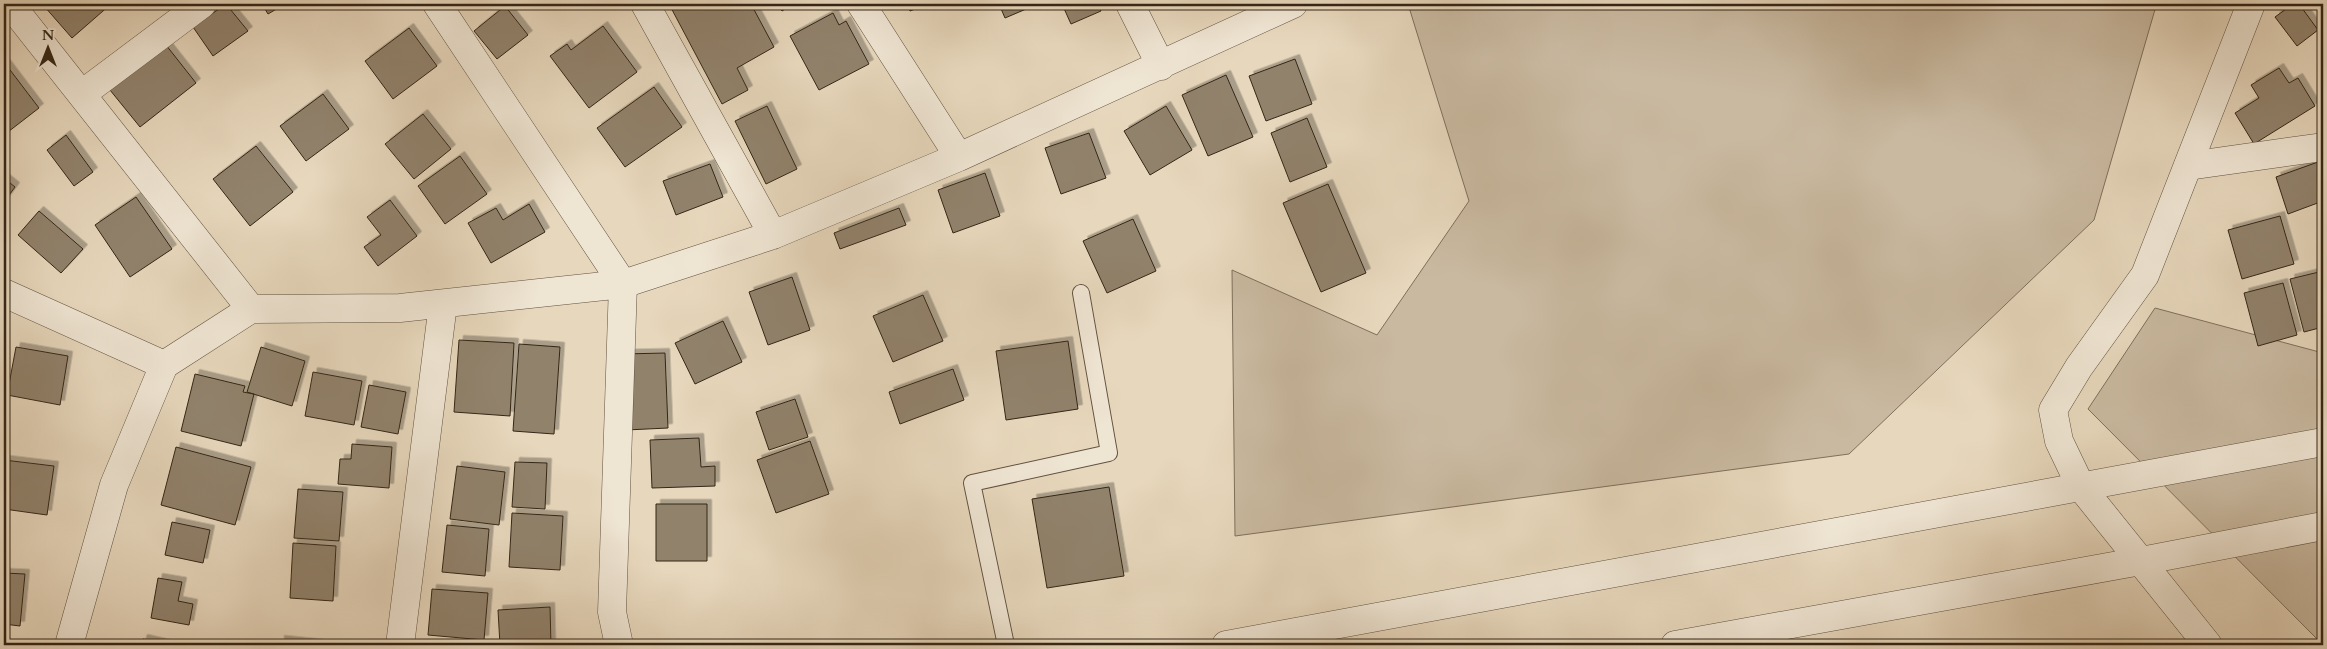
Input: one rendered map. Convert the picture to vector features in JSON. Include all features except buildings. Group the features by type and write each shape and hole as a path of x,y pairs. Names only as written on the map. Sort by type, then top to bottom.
{"street":[{"path":"10,4 252,310"},
{"path":"82,94 202,4"},
{"path":"437,4 623,284 612,612 619,645"},
{"path":"645,4 773,235"},
{"path":"861,4 959,157"},
{"path":"1130,4 1161,66"},
{"path":"69,645 114,485 164,365 252,310 400,308 623,284 773,235 959,157 1294,4"},
{"path":"2208,645 2082,486 2058,441 2053,410 2079,366 2145,275 2251,4"},
{"path":"2188,166 2323,147"},
{"path":"4,293 164,365"},
{"path":"400,645 443,304"},
{"path":"1226,645 2323,442"},
{"path":"1674,645 1780,636 2141,561 2323,526"}],"lane":[{"path":"1006,645 972,483 1108,453 1081,293"}],"shaded area":[{"path":"1408,4 2146,4 2156,6 2094,220 1849,454 1235,536 1232,270 1377,335 1469,201"},
{"path":"2155,308 2323,353 2323,645 2088,409"}]}
